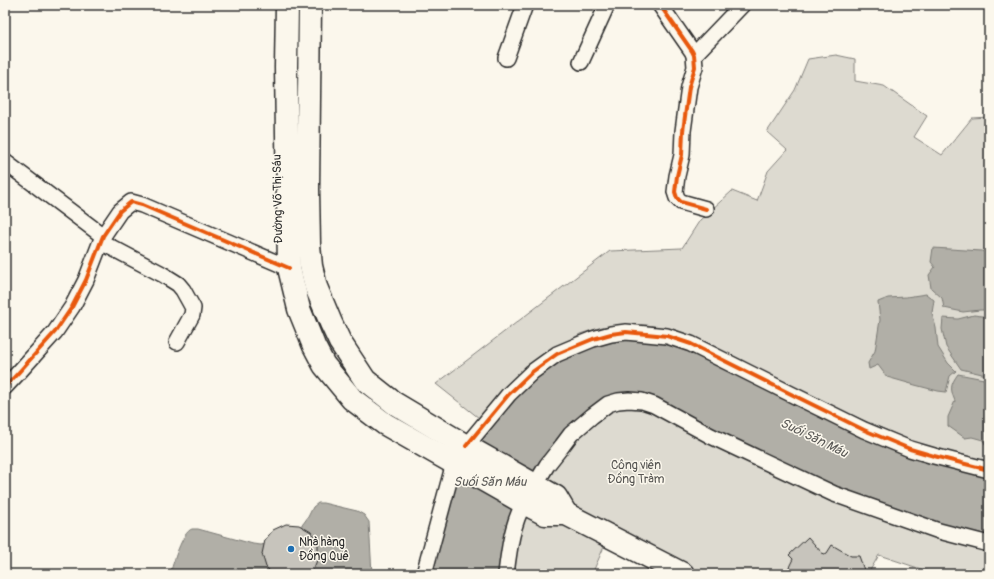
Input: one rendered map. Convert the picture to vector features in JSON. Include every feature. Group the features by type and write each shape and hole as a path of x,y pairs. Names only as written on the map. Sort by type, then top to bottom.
{"main road":[{"name":"Đường Võ Thị Sáu","path":"287,5 286,67 289,268 299,309 314,346 324,365 352,399 386,424 460,454"},
{"path":"310,5 308,189 311,266 316,287 340,342 365,380 460,454 529,494 556,498 566,514 683,574"}],"street":[{"path":"506,58 525,5"},
{"path":"581,62 607,5"},
{"path":"660,5 692,51 694,55 695,67 689,87 683,131 682,155 675,192 677,198 681,202 706,209"},
{"path":"694,55 742,5"},
{"path":"5,162 102,239 178,284 193,308 192,315 177,342"},
{"path":"5,387 55,332 72,307 86,280 102,239 120,211 131,202 142,204 289,268"},
{"path":"424,574 460,454 509,394 532,372 558,354 593,339 626,332 668,336 691,344 864,430 910,449 989,470"},
{"path":"506,574 510,544 520,511 547,465 571,434 596,412 608,404 629,400 642,401 654,405 750,455 834,494 939,531 989,544"}],"green space":[{"path":"836,55 855,59 855,81 884,86 927,116 914,137 942,155 972,118 989,117 989,465 909,440 826,404 712,346 684,334 647,325 602,327 580,334 524,369 479,418 436,384 610,251 682,248 700,220 732,191 757,201 768,171 787,150 767,132 795,90 808,59"},
{"name":"Công viên Đồng Tràm","path":"618,407 641,407 989,550 989,574 936,574 879,555 868,574 700,574 575,512 544,482 574,440 596,420"},
{"path":"525,515 565,518 607,540 592,574 512,574 515,552"}],"water":[{"path":"933,248 982,251 989,254 989,310 963,312 944,308 942,298 931,288 929,275 935,267 931,262"},
{"path":"926,294 934,300 932,313 936,328 938,347 948,363 956,371 950,376 946,392 887,377 878,365 869,369 868,363 875,351 880,320 878,302 888,298"},
{"path":"974,315 989,317 989,375 961,369 946,347 942,329 943,318 958,319"},
{"name":"Suối Săn Máu","path":"626,338 667,342 690,350 938,464 989,477 989,538 970,534 838,489 629,394 552,447 500,574 429,574 449,495 466,455 513,398 536,376 561,359 594,345"},
{"path":"958,374 989,380 989,451 983,440 972,437 965,438 948,426 948,417 955,401 952,393 953,381"},
{"path":"318,503 357,511 364,515 369,522 372,574 170,574 181,542 188,531 192,529 198,529 261,545 270,543 303,524 313,507"}],"building":[{"name":"Nhà hàng Đồng Quê","path":"286,524 299,525 311,532 318,544 318,558 313,570 307,574 273,574 266,567 262,554 265,540 273,530"},
{"path":"808,537 822,553 827,553 832,545 851,556 859,556 864,570 861,574 787,574 793,559 789,555"}],"cycle path":[{"path":"660,5 692,51 694,55 695,67 689,87 683,131 682,155 675,192 677,198 681,202 706,209"},
{"path":"5,387 55,332 72,307 86,280 103,236 120,211 131,202 142,205 289,268"},
{"path":"466,446 509,394 532,372 557,354 593,339 626,332 667,336 691,344 864,430 910,449 989,470"}],"place":[{"name":"Nhà hàng Đồng Quê","path":"291,549"}]}
